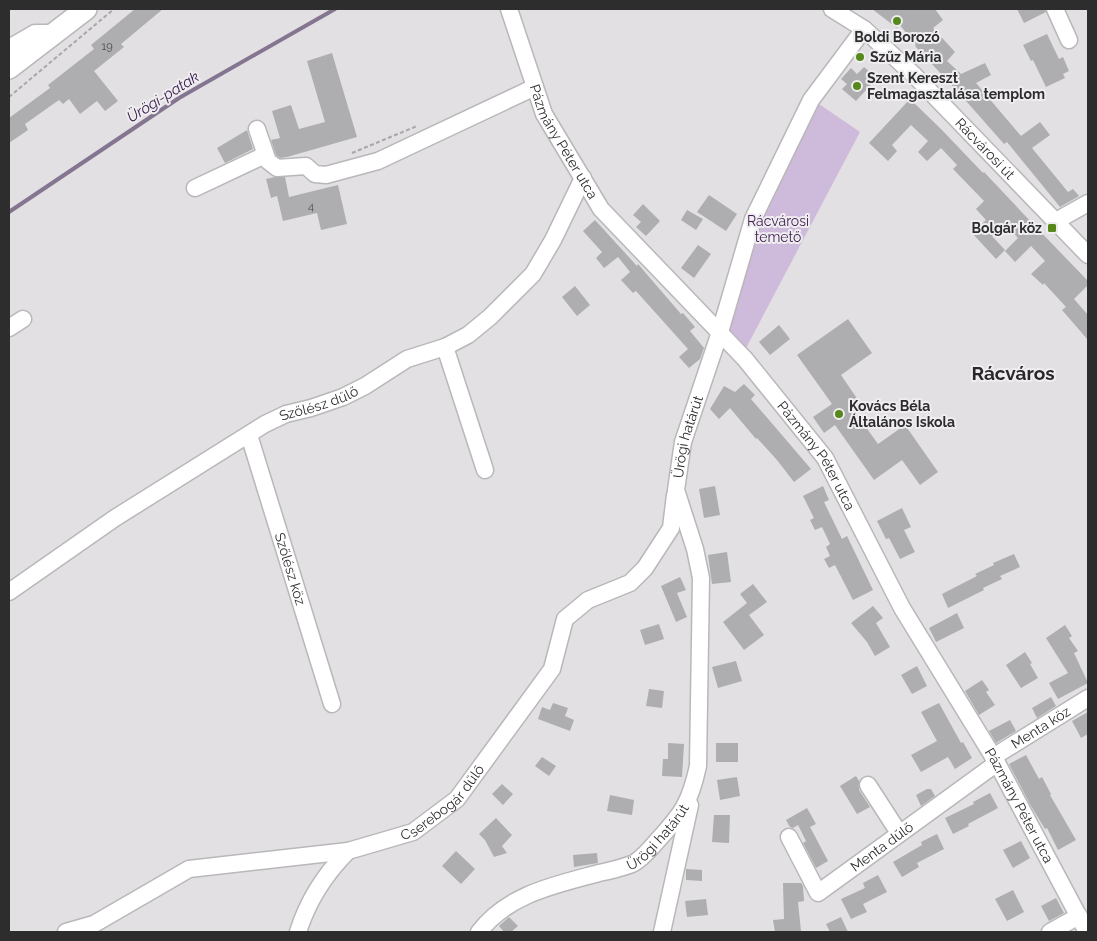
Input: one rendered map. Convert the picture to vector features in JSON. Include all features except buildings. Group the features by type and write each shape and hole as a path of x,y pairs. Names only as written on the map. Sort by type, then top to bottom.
{"main road":[{"path":"9,68 86,9"}],"street":[{"name":"Pázmány Péter utca","path":"510,9 544,114 601,209 745,359 825,458 902,608 995,760 1087,932"},
{"name":"Rácvárosi út","path":"832,9 864,29 915,76 1088,255"},
{"path":"1055,9 1069,40"},
{"name":"Ürögi határút","path":"478,932 488,920 507,905 531,894 553,885 633,863 650,850 682,814 694,788 698,766 701,578 695,549 676,490 683,442 720,332 752,219 812,100 864,29"},
{"path":"9,48 36,32 56,33"},
{"path":"257,129 268,162 277,168 306,166 315,174 326,175 378,161 535,87"},
{"path":"195,188 266,155"},
{"name":"Szőlész dűlő","path":"9,592 115,518 265,424 286,414 343,397 366,386 406,359 445,347 468,336 533,274 553,240 582,178"},
{"path":"1056,221 1088,203"},
{"path":"9,328 23,319"},
{"path":"445,347 485,470"},
{"name":"Szőlész köz","path":"249,435 332,704"},
{"name":"Cserebogár dűlő","path":"66,932 94,924 189,869 348,851 413,832 457,799 552,669 565,619 588,600 630,582 644,568 671,528 676,490"},
{"name":"Menta köz","path":"995,760 1088,698"},
{"name":"Menta dűlő","path":"789,836 818,893 995,760"},
{"path":"868,785 899,833"},
{"path":"662,932 694,788"},
{"path":"298,932 304,912 319,884 348,851"},
{"path":"1050,932 1079,916"}],"path":[{"path":"9,97 114,9"}],"green space":[{"name":"Rácvárosi temető","path":"816,102 860,132 745,350 721,329 753,219"}],"waterway":[{"name":"Ürögi-patak","path":"9,212 179,98 335,9"}],"place":[{"name":"Boldi Borozó","path":"897,21"},
{"name":"Szűz Mária","path":"860,57"},
{"name":"Szent Kereszt Felmagasztalása templom","path":"857,86"},
{"name":"Bolgár köz","path":"1052,228"},
{"name":"Kovács Béla Általános Iskola","path":"839,414"}],"district":[{"name":"Rácváros","path":"1013,373"}]}
